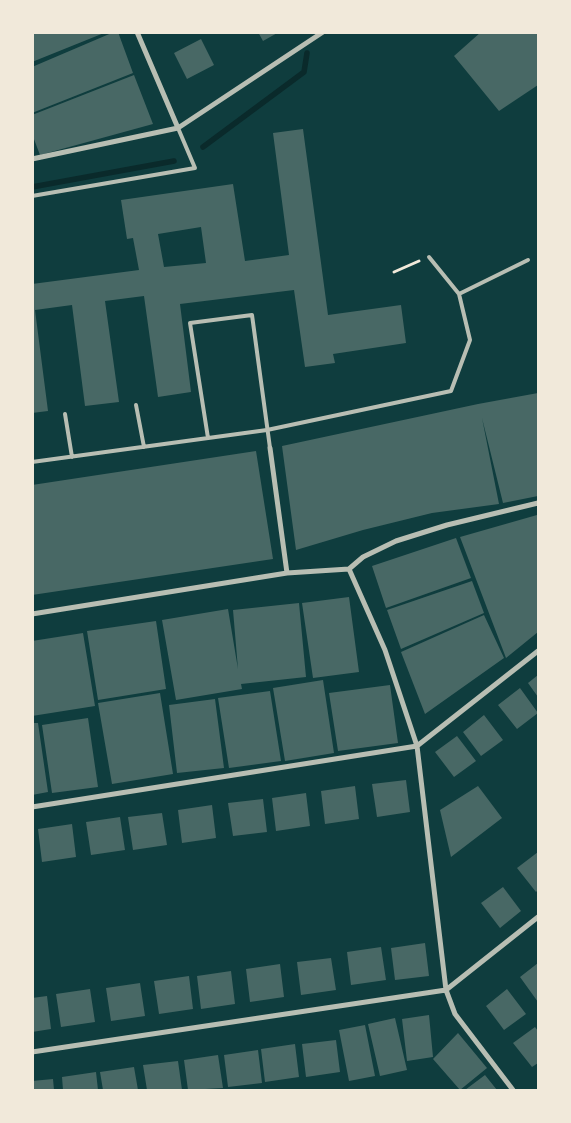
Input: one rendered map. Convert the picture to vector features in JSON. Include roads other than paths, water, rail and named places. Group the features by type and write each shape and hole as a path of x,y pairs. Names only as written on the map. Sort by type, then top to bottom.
{"street":[{"path":"138,32 178,128"},
{"path":"32,159 178,128 323,32"},
{"path":"270,448 287,573"},
{"path":"32,614 287,573 348,569 363,557 396,541 447,525 538,503"},
{"path":"348,569 385,650 417,746 446,990 455,1014 513,1090"},
{"path":"32,807 417,746 538,651"},
{"path":"32,1052 446,990 538,917"}],"lane":[{"path":"32,196 195,168 178,128"},
{"path":"32,462 267,430 451,391 470,340 459,294 429,257"},
{"path":"459,294 528,260"},
{"path":"208,438 190,323 252,315 270,448"},
{"path":"136,405 144,447"},
{"path":"66,414 72,457"}],"waterway":[{"path":"203,147 304,72 307,53"},
{"path":"32,187 174,161"}]}
